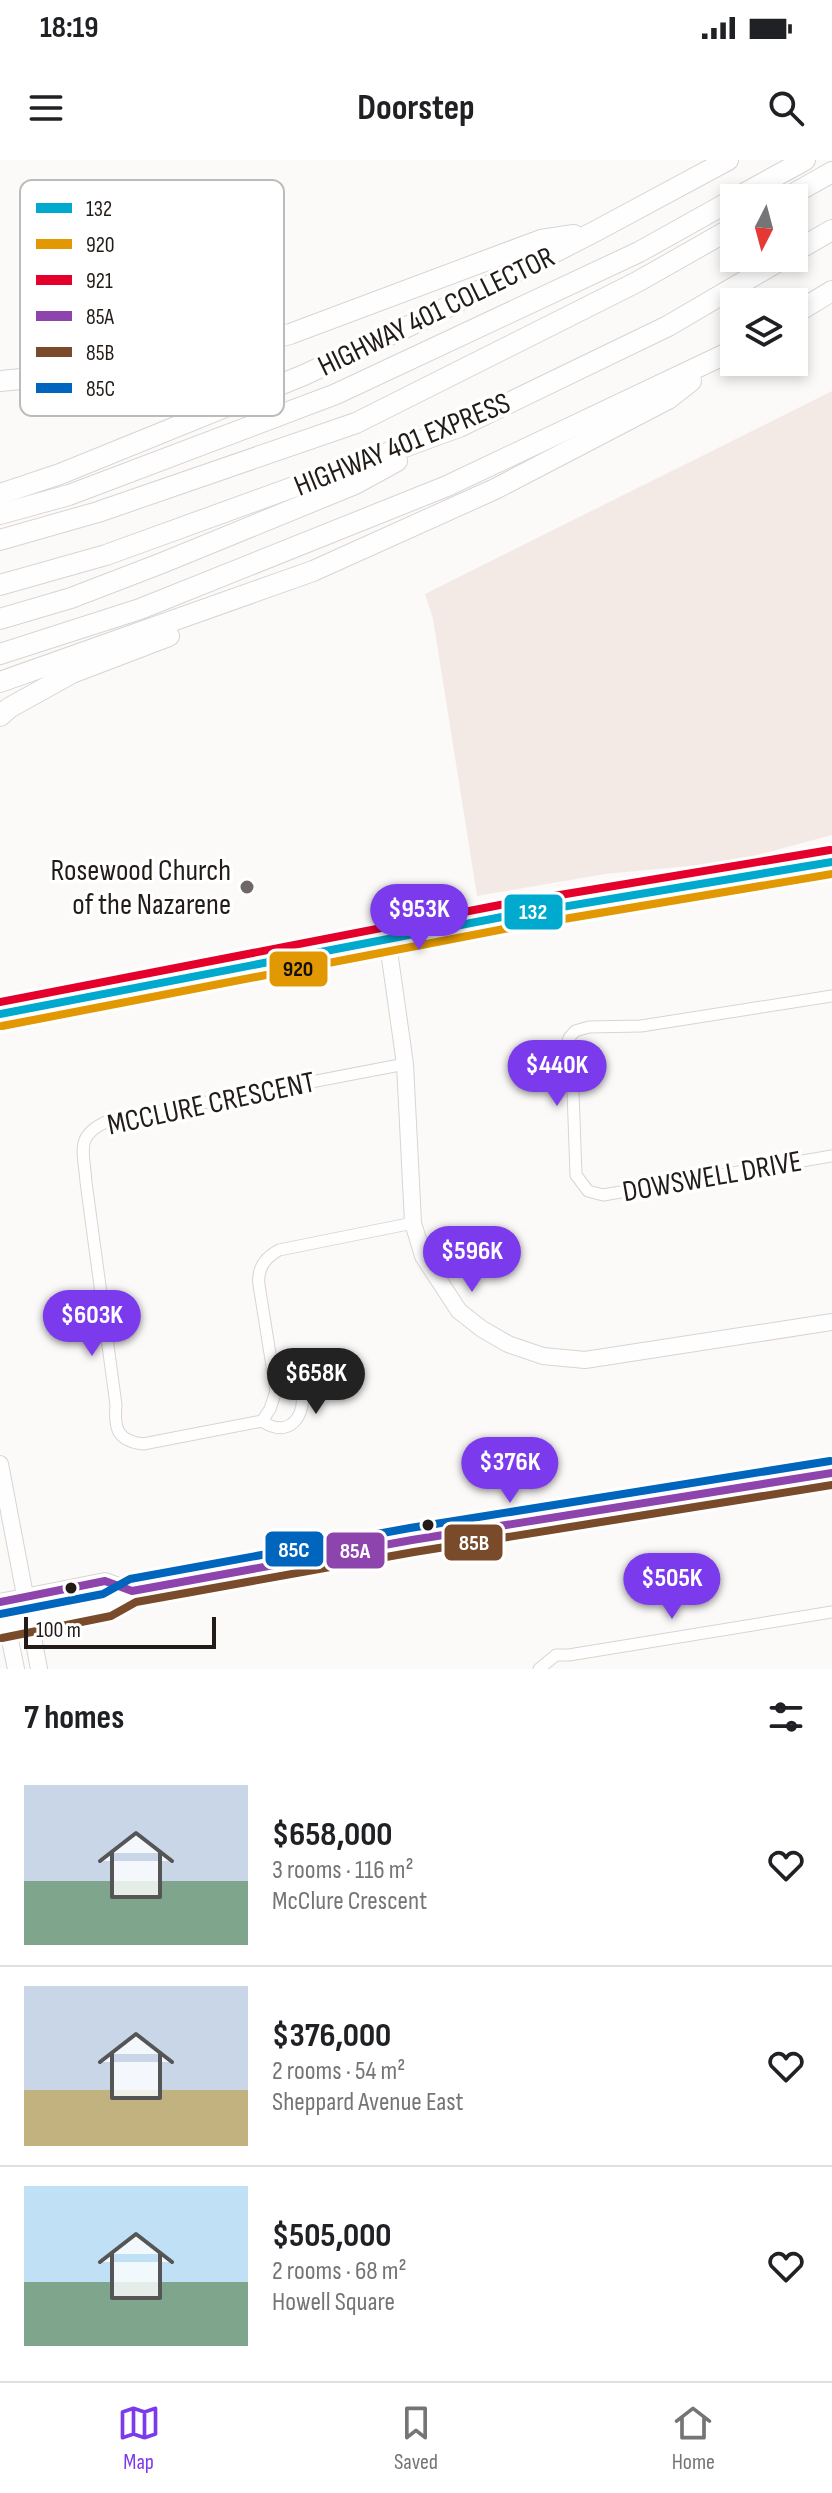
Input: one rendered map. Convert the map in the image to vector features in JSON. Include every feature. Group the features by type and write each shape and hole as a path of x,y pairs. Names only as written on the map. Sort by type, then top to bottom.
{"highway":[{"name":"HIGHWAY 401 COLLECTOR","path":"284,383 426,318 728,160"},
{"path":"762,184 805,160"},
{"path":"808,186 832,172"},
{"path":"284,414 336,394 639,252 720,207"},
{"path":"808,244 832,230"},
{"path":"284,336 541,240 594,232"},
{"name":"HIGHWAY 401 EXPRESS","path":"0,540 98,512 356,423 637,282 720,235"},
{"name":"HIGHWAY 401 EXPRESS","path":"0,585 106,555 459,427 668,326 760,272"},
{"path":"808,306 832,291"},
{"path":"0,654 140,609 447,486 720,357"},
{"path":"0,682 313,571 535,469 668,399 720,359"},
{"path":"0,381 20,379"},
{"name":"HIGHWAY 401 COLLECTOR","path":"0,494 60,474 203,416"},
{"path":"0,514 69,495 278,416"},
{"path":"0,619 71,598 340,490 459,427"},
{"path":"0,716 72,673 288,590 313,571"}],"main road":[{"path":"0,1014 387,937 753,878 832,862"},
{"path":"387,937 405,1064 413,1223 423,1256 459,1311 508,1344 543,1356 585,1360 832,1322"},
{"path":"0,1464 39,1669"},
{"path":"4,1625 107,1605 132,1591 412,1540 832,1473"},
{"path":"16,1669 4,1625 1,1598 27,1597 105,1581 132,1591"}],"street":[{"name":"DOWSWELL DRIVE","path":"832,996 641,1026 589,1027 575,1031 566,1048 571,1063 576,1175 588,1191 603,1195 832,1156"},
{"name":"MCCLURE CRESCENT","path":"272,1370 301,1388 304,1399 294,1422 287,1428 271,1427 262,1421 143,1444 130,1442 119,1433 114,1425 116,1405 86,1182 85,1139 92,1128 108,1121 405,1064"},
{"path":"262,1421 276,1391 258,1275 268,1257 279,1250 413,1223"},
{"path":"539,1669 556,1655 832,1612"}],"shaded area":[{"path":"832,391 832,835 731,862 605,874 477,896 433,619 425,594"}],"transit line":[{"name":"921","path":"0,1002 500,905 830,850"},
{"name":"132","path":"0,1014 502,917 832,862"},
{"name":"920","path":"2,1026 504,929 832,874"},
{"name":"85C","path":"0,1614 103,1594 130,1579 410,1528 830,1461"},
{"name":"85A","path":"0,1602 105,1581 132,1591 412,1540 832,1473"},
{"name":"85B","path":"2,1638 111,1616 136,1602 414,1552 832,1485"}],"place":[{"name":"Rosewood Church of the Nazarene","path":"247,887"}]}
